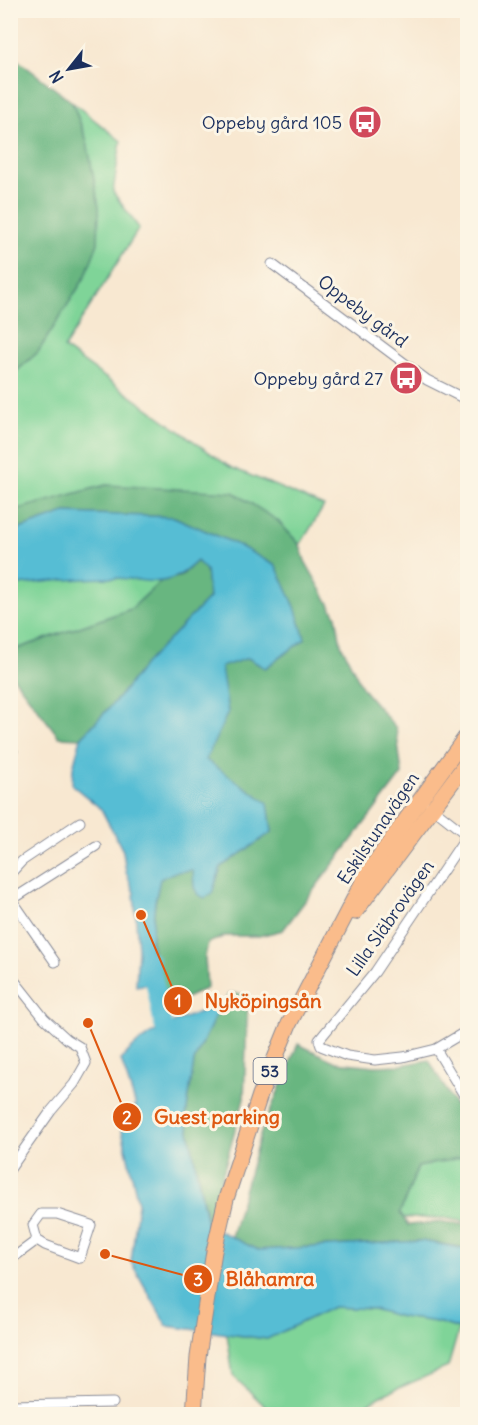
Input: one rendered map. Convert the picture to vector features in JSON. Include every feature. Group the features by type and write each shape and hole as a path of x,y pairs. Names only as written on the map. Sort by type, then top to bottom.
{"main road":[{"name":"Eskilstunavägen","path":"427,804 468,734"},
{"name":"Eskilstunavägen","path":"194,1414 198,1357 214,1251 226,1199 260,1095 289,1024 368,872 468,760"}],"street":[{"name":"Oppeby gård","path":"272,264 427,380 461,397 468,398"},
{"path":"427,804 467,836"},
{"path":"10,874 22,861 80,822"},
{"name":"Lilla Släbrovägen","path":"436,1049 403,1057 375,1060 346,1056 321,1046 319,1041 375,972 467,836"},
{"path":"54,962 11,900 96,846"},
{"path":"10,975 44,1018 67,1039 80,1047 86,1063 74,1084 51,1111 10,1169"},
{"path":"468,1030 436,1049 468,1102"},
{"path":"42,1214 57,1214 91,1225 80,1258 37,1240 33,1225 42,1214"},
{"path":"10,1260 37,1240"},
{"path":"10,1405 113,1403"}],"green space":[{"path":"11,55 72,102 87,141 99,207 98,243 85,277 38,352 11,376"},
{"path":"72,102 121,141 113,192 139,228 64,348 230,467 324,506 300,545 277,520 106,485 11,511 11,376 38,352 85,277 87,141"},
{"path":"106,485 233,492 277,520 300,545 305,561 336,616 341,644 363,689 396,728 402,774 283,930 259,936 225,936 208,943 205,957 207,988 167,1007 156,974 152,943 152,928 160,878 175,872 193,870 212,892 221,867 272,832 267,803 205,760 228,712 220,667 248,658 265,668 305,639 276,566 238,545 174,517 65,513 11,532 11,511"},
{"path":"197,561 206,569 209,598 144,665 119,697 81,738 59,737 11,674 11,651 131,609 161,581 181,576"},
{"path":"134,578 161,581 131,609 11,651 10,586 50,580"},
{"path":"230,993 248,995 244,1099 208,1226 186,1116 194,1061 218,1010"},
{"path":"298,1044 336,1062 375,1066 401,1065 429,1060 467,1126 467,1151 463,1157 418,1167 400,1213 408,1225 443,1222 467,1225 467,1248 421,1241 258,1250 231,1237 260,1135"},
{"path":"467,1151 467,1222 444,1218 403,1218 400,1213 418,1167 463,1157"},
{"path":"333,1307 373,1309 401,1317 437,1322 459,1329 448,1367 387,1393 349,1414 314,1414 266,1407 233,1376 227,1334 267,1339"}],"water":[{"path":"65,513 174,517 238,545 276,566 295,607 305,639 265,668 248,658 221,667 228,712 206,760 268,803 272,832 221,867 212,893 205,898 198,895 194,887 193,870 175,872 160,879 155,901 151,942 157,983 136,986 138,949 134,893 126,872 123,851 101,809 72,785 73,767 81,738 119,697 144,665 209,598 206,570 197,561 177,576 162,581 116,578 50,581 11,586 11,532"},
{"path":"211,1008 218,1010 194,1061 186,1116 207,1225 258,1250 421,1241 467,1249 467,1331 437,1322 401,1317 373,1309 333,1307 267,1339 167,1326 131,1262 138,1203 119,1117 136,1106 121,1060 140,1041 151,1034 174,1022"}],"waterway":[{"path":"150,960 163,1025 174,1045"}],"place":[{"name":"Oppeby gård 105","path":"365,122"},
{"name":"Oppeby gård 27","path":"406,378"},
{"name":"Nyköpingsån","path":"141,915"},
{"name":"Guest parking","path":"88,1023"},
{"name":"Blåhamra","path":"105,1254"}]}
